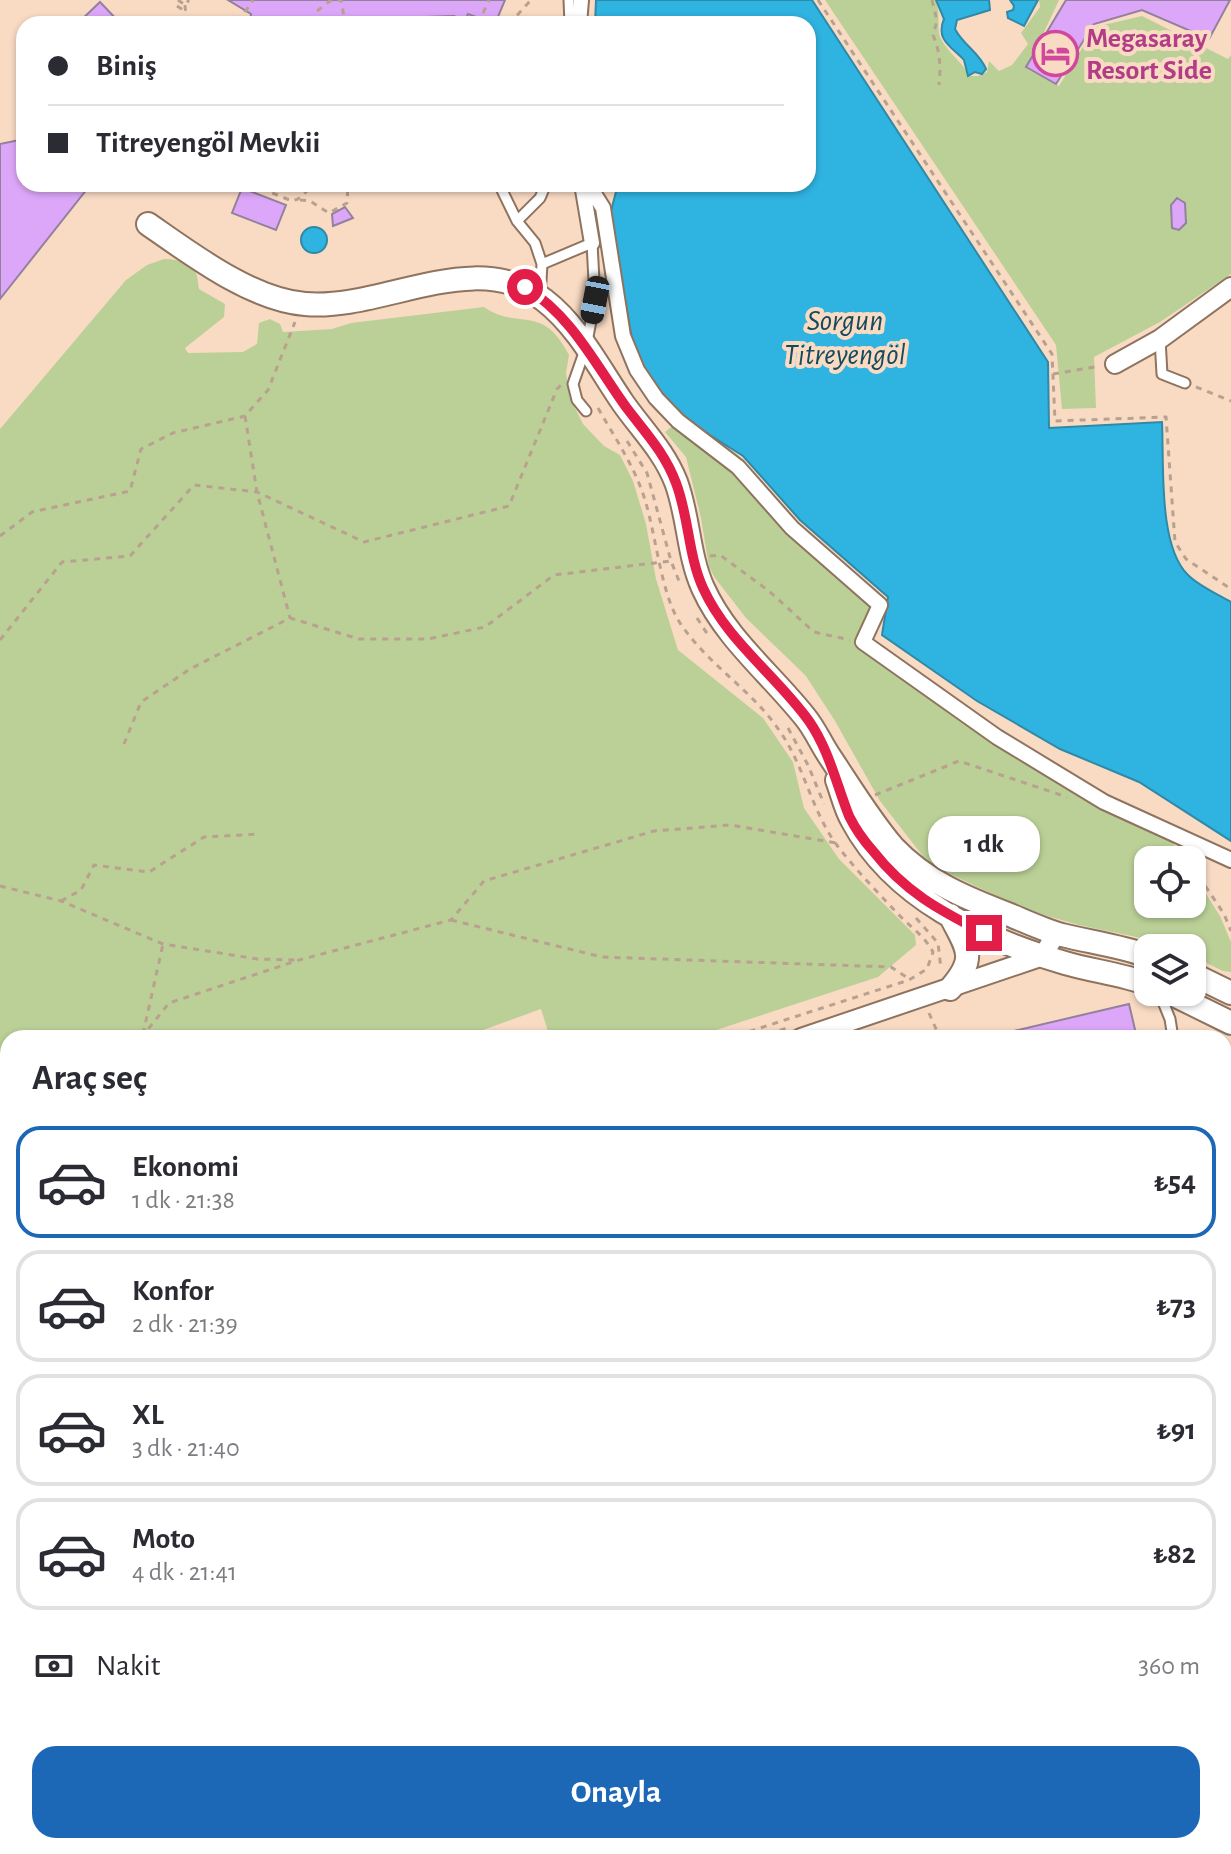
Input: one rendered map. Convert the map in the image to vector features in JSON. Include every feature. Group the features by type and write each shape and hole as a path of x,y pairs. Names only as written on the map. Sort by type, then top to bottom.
{"street":[{"path":"586,192 592,243"},
{"path":"591,192 603,208 623,336 637,370 656,398 678,421 738,467 792,528 880,605 863,642 997,737 1104,802 1231,860"},
{"path":"148,224 247,287 301,304 343,302 473,277 501,279 525,287 540,297 552,306 586,347 625,406 663,454 685,510 693,558 716,613 801,711 892,845 936,884 1056,933 1134,952"},
{"path":"1115,364 1160,339 1231,287"},
{"path":"829,756 850,818 865,841 908,888 932,906 984,933 1043,956 1134,980"},
{"path":"950,915 968,957 966,971 950,989"},
{"path":"825,1030 1043,956 1056,933"},
{"path":"1206,981 1231,993"},
{"path":"1196,1006 1231,1023"}],"lane":[{"path":"503,192 517,221 535,243 542,264 540,297"},
{"path":"517,221 543,192"},
{"path":"542,264 592,243 595,300 586,347 573,384 577,400 586,411"},
{"path":"1160,339 1162,374 1185,383"},
{"path":"1165,1006 1172,1030"}],"path":[{"path":"186,16 185,5 189,0"},
{"path":"317,11 330,1 341,0"},
{"path":"516,16 531,0"},
{"path":"818,0 1052,354 1055,421 1166,417 1175,542 1186,559 1231,589"},
{"path":"932,0 937,21 933,35 941,68 939,85"},
{"path":"178,3 185,5"},
{"path":"178,3 185,11"},
{"path":"270,192 292,201 306,192"},
{"path":"298,199 310,201 329,213 347,203 348,192"},
{"path":"0,536 32,512 130,491 141,449 173,433 245,416 268,390 301,304"},
{"path":"1053,374 1115,364"},
{"path":"0,640 62,562 130,556 194,485 257,492 364,542 509,506 557,389 577,370"},
{"path":"1185,383 1231,401"},
{"path":"245,416 257,492 290,618"},
{"path":"124,744 141,702 190,669 290,618 359,639 428,639 485,627 554,575 720,555 769,591 814,632 863,642"},
{"path":"860,801 959,761 1079,801"},
{"path":"451,920 484,881 654,831 730,825 836,843"},
{"path":"61,901 81,890 94,865 149,872 204,837 260,834"},
{"path":"0,886 61,901 163,944 257,959 299,960"},
{"path":"1206,887 1231,931"},
{"path":"148,1030 169,1003 299,960 451,920 602,957 891,967 909,980"},
{"path":"144,1030 163,944"},
{"path":"754,1030 909,980 927,969 933,952"},
{"path":"923,998 937,1030"}],"green space":[{"path":"825,0 936,0 941,39 969,76 987,72 989,61 999,71 1012,65 1028,44 1021,33 1040,7 1039,0 1059,0 1027,69 1059,86 1095,27 1142,16 1228,59 1231,55 1231,274 1160,322 1094,357 1096,408 1062,409 1056,345"},
{"path":"164,259 188,264 195,271 199,289 225,304 224,317 185,348 188,353 243,352 257,344 259,323 270,319 280,324 283,332 332,329 351,323 484,307 496,314 529,320 549,329 569,355 566,373 570,398 583,424 604,446 620,455 633,481 646,524 656,579 678,650 763,718 793,762 804,808 839,859 915,935 916,945 878,977 716,1030 548,1030 541,1009 483,1030 0,1030 0,429 126,280 147,265"},
{"path":"675,424 737,471 873,605 857,643 1169,837 1175,846 1134,846 1134,918 1206,918 1206,894 1231,942 1231,972 1206,963 1206,934 1134,934 1134,937 1079,925 1026,910 929,864 880,801 806,676 746,618 715,578 709,567 686,457 665,432"}],"water":[{"name":"Sorgun Titreyengöl","path":"596,0 812,0 1048,362 1049,428 1162,422 1164,503 1178,562 1188,575 1231,602 1231,841 1139,782 1060,749 977,701 882,635 888,597 800,520 743,456 686,420 657,390 634,351 610,215 616,192 816,192 816,16 595,16"},
{"path":"936,0 989,0 990,10 957,20 955,29 983,63 986,69 982,74 975,72 968,76 964,60 943,38 944,19"},
{"path":"1010,0 1038,0 1024,26 1008,18 1007,12 1014,6"},
{"path":"314,227 323,231 327,240 323,249 314,253 305,249 301,240 305,231"}],"building":[{"path":"228,0 505,0 498,16 251,14"},
{"name":"Megasaray Resort Side","path":"1066,0 1230,0 1209,39 1142,10 1094,24 1056,84 1026,67"},
{"path":"100,2 113,16 85,16"},
{"path":"16,141 16,192 85,192 0,299 0,144"},
{"path":"240,192 252,192 286,205 276,230 232,213"},
{"path":"1177,198 1185,203 1186,223 1179,230 1172,228 1171,205"},
{"path":"345,207 353,218 333,226 332,214"},
{"path":"1129,1004 1135,1030 1018,1030"}],"place":[{"name":"Megasaray Resort Side","path":"1055,53"}],"route":[{"path":"525,287 552,306 569,326 663,454 685,510 693,558 716,613 810,723 829,756 850,818 865,841 898,880 917,896 984,933"}]}
